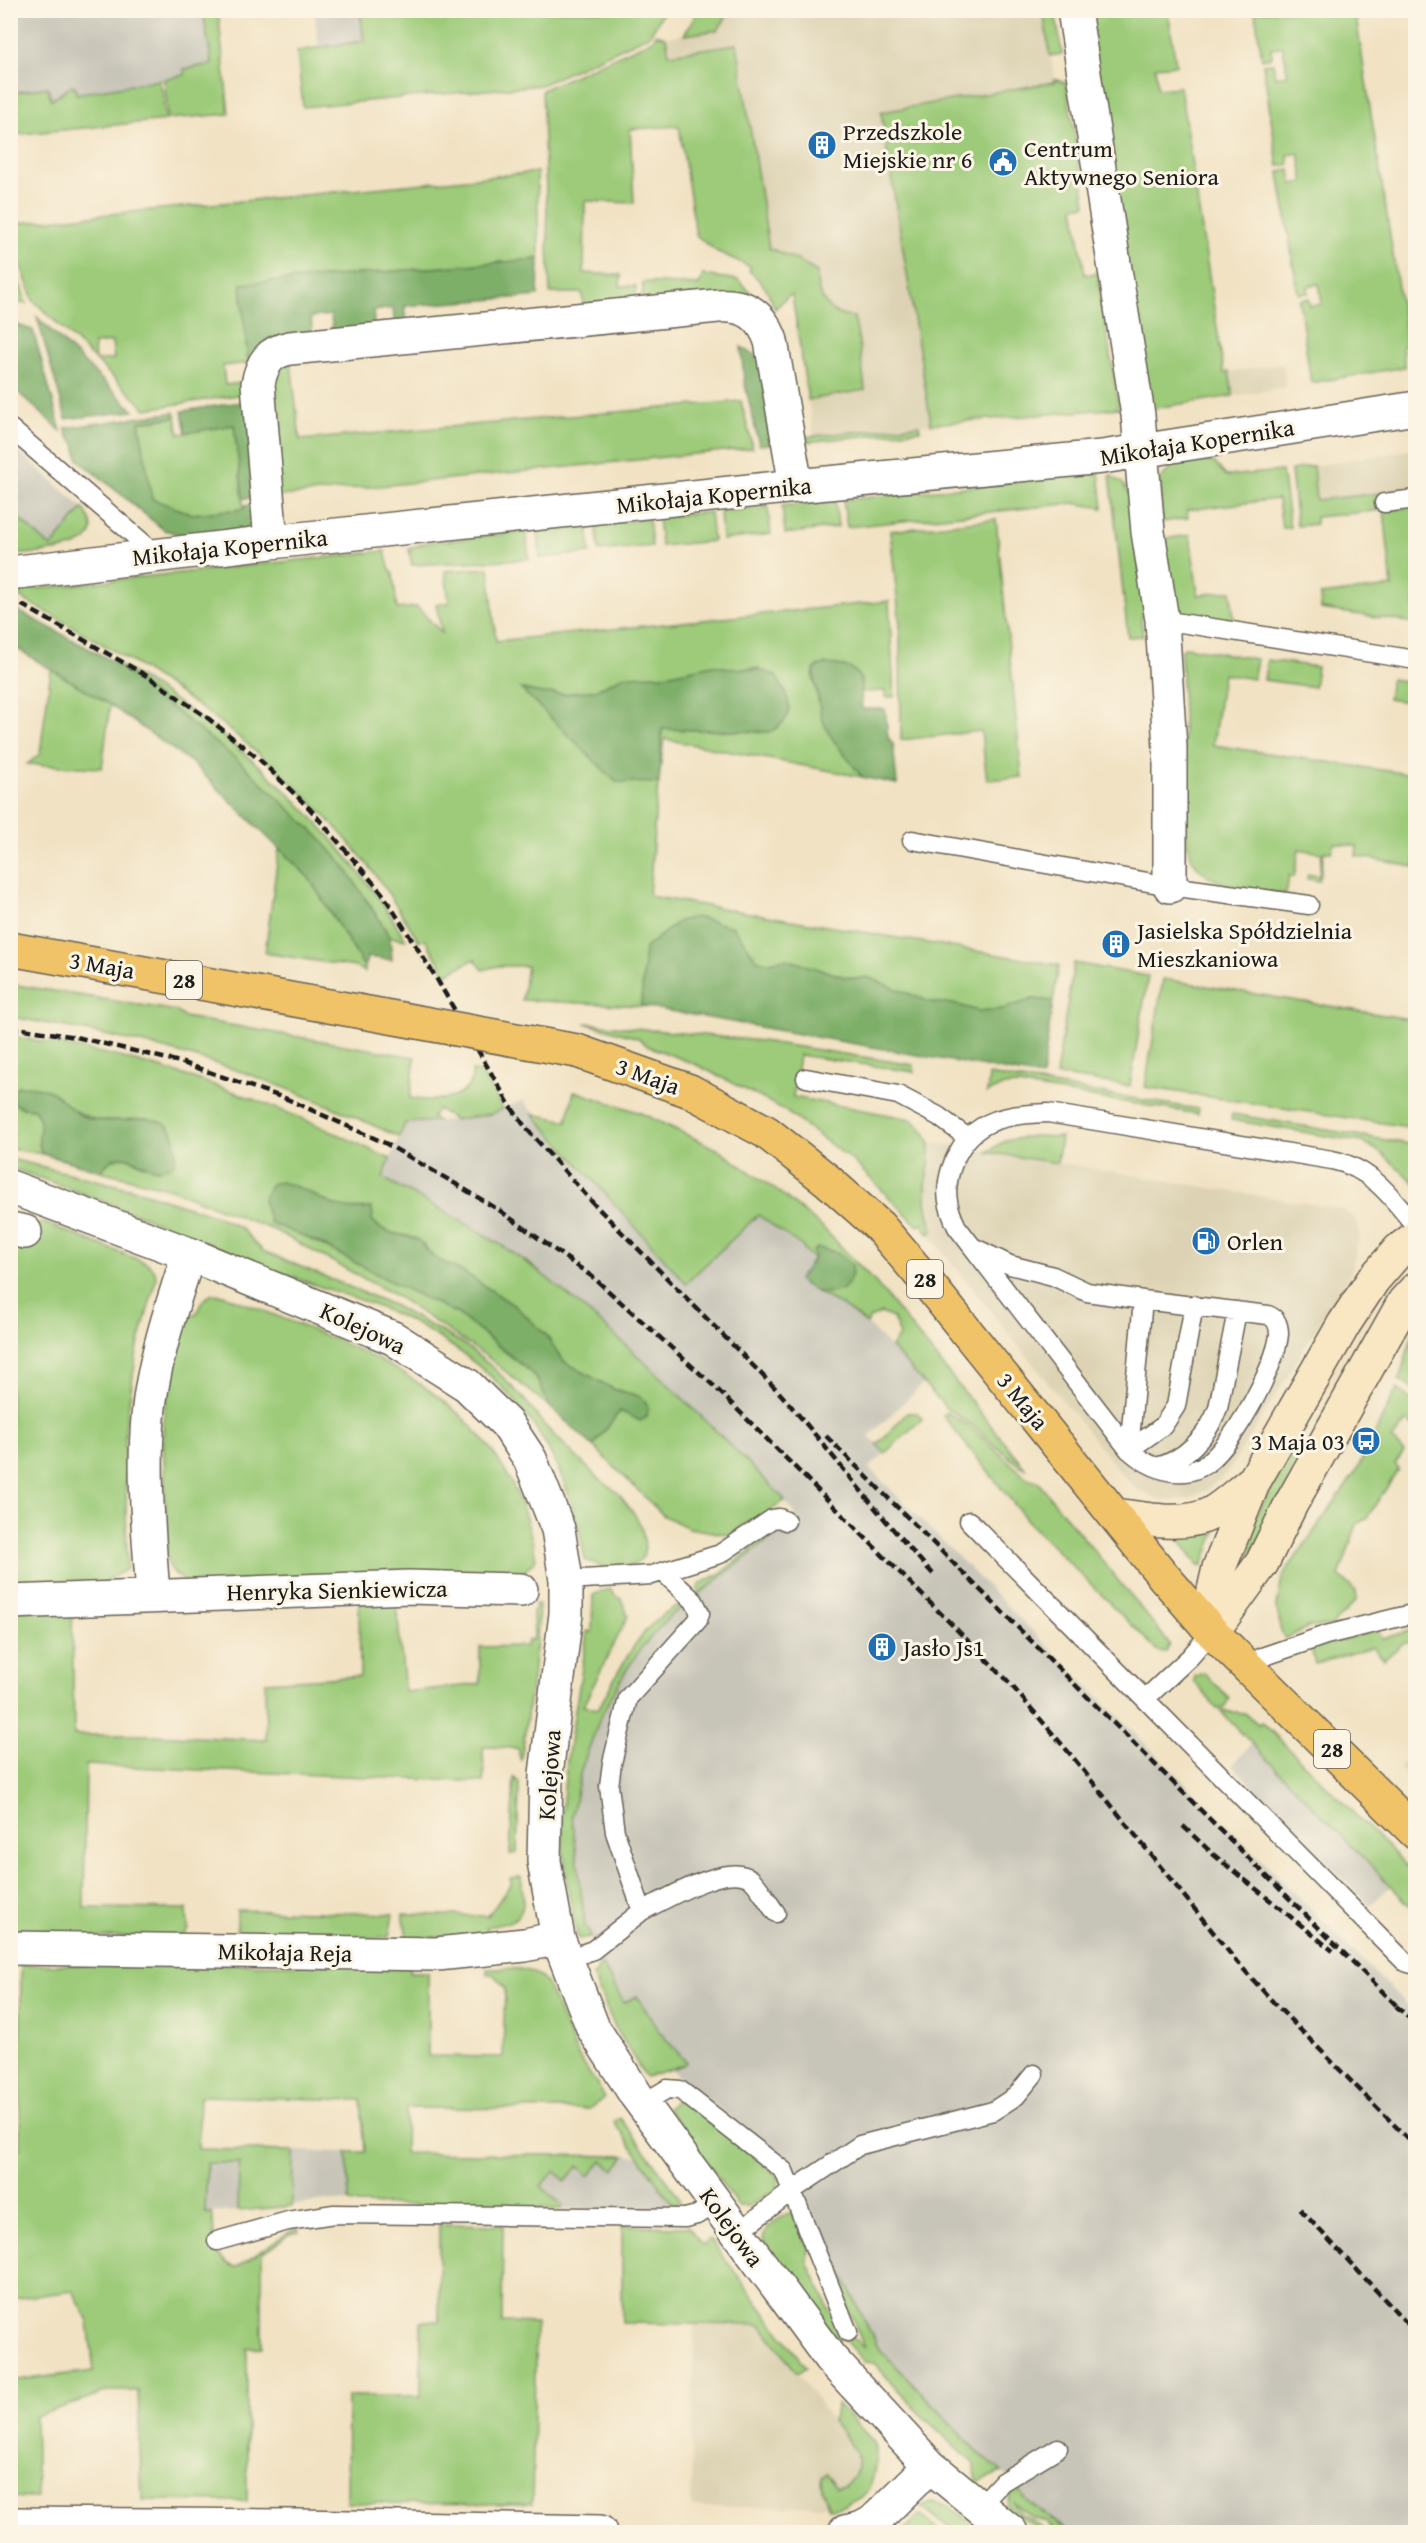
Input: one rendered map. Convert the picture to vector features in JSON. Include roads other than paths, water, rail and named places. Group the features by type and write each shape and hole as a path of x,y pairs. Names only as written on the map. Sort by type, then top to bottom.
{"main road":[{"name":"3 Maja","path":"10,949 577,1051 690,1091 766,1132 827,1180 879,1226 1212,1632"},
{"name":"28","path":"1212,1632 1416,1833"}],"street":[{"path":"1074,10 1138,415 1149,532 1162,620 1170,759 1170,886"},
{"path":"271,542 258,384 261,369 268,358 276,352 291,348 718,306 741,307 757,315 771,341 796,486"},
{"name":"Mikołaja Kopernika","path":"10,573 271,542 796,486 1102,457 1416,408"},
{"name":"Kolejowa","path":"10,1187 189,1254 393,1338 467,1385 507,1424 530,1459 558,1529 566,1580 567,1614 546,1774 544,1861 562,1949 593,2028 642,2104 714,2204 846,2377 930,2466 1011,2532"},
{"path":"1212,1632 1216,1579 1254,1481 1344,1324 1373,1280 1399,1250 1416,1237"},
{"path":"153,1595 146,1460 148,1416 152,1387 171,1311 189,1254"},
{"path":"1212,1632 1262,1563 1302,1484 1404,1302 1416,1288"},
{"path":"1115,1515 1167,1521 1202,1518 1220,1508 1254,1481"},
{"name":"Henryka Sienkiewicza","path":"10,1602 409,1587 521,1590"},
{"name":"Mikołaja Reja","path":"10,1948 429,1954 490,1949 562,1949"},
{"path":"845,2532 860,2529 873,2522 930,2466"},
{"path":"10,2524 297,2526 600,2532"}],"lane":[{"path":"10,428 158,555"},
{"path":"1384,503 1416,499"},
{"path":"1162,620 1416,660"},
{"path":"912,840 1170,886 1309,905"},
{"path":"806,1078 898,1095 944,1120 968,1138"},
{"path":"970,1246 1010,1265 1053,1276 1087,1292 1268,1315 1278,1324 1279,1334 1261,1389 1223,1448 1207,1464 1193,1470 1179,1471 1165,1471 1154,1467 1129,1450 970,1246 951,1215 946,1194 954,1161 968,1138 983,1126 1004,1117 1048,1113 1332,1160 1358,1168 1369,1176 1393,1197 1416,1227"},
{"path":"1129,1450 1143,1300"},
{"path":"1129,1450 1163,1426 1176,1406 1194,1305"},
{"path":"1154,1467 1172,1462 1186,1453 1212,1423 1218,1408 1237,1311"},
{"path":"566,1580 645,1577 720,1554 772,1519 779,1518 786,1521"},
{"path":"969,1521 1405,1962 1416,1965"},
{"path":"642,1911 615,1832 609,1786 612,1762 628,1698 698,1620 700,1613 694,1601 663,1572"},
{"path":"1248,1665 1262,1656 1326,1635 1416,1613"},
{"path":"1145,1699 1190,1657 1212,1632"},
{"path":"562,1949 593,1950 642,1911 726,1874 744,1876 751,1880 776,1913"},
{"path":"736,2234 794,2190 860,2145 993,2111 1016,2096 1035,2074"},
{"path":"642,2104 667,2089 684,2092 781,2167 794,2190 848,2331"},
{"path":"217,2241 288,2221 334,2214 685,2218 697,2215 714,2204"},
{"path":"979,2508 1002,2482 1058,2448"}],"railway":[{"path":"10,598 147,676 209,719 260,760 310,809 382,893 435,976 509,1104 526,1128 593,1203 777,1390 894,1531 935,1576"},
{"path":"10,1027 76,1037 180,1062 287,1099 385,1143 449,1180 499,1210 594,1278 715,1387 1006,1679 1071,1755 1237,1962 1274,2003 1416,2147"},
{"path":"826,1436 1402,2011"},
{"path":"1183,1826 1214,1855 1333,1951"},
{"path":"1396,2006 1416,2024"},
{"path":"1300,2209 1416,2333"}],"place":[{"name":"Przedszkole Miejskie nr 6","path":"822,145"},
{"name":"Centrum Aktywnego Seniora","path":"1003,162"},
{"name":"Jasielska Spółdzielnia Mieszkaniowa","path":"1116,944"},
{"name":"Orlen","path":"1206,1241"},
{"name":"3 Maja 03","path":"1366,1441"},
{"name":"Jasło Js1","path":"882,1647"}]}
